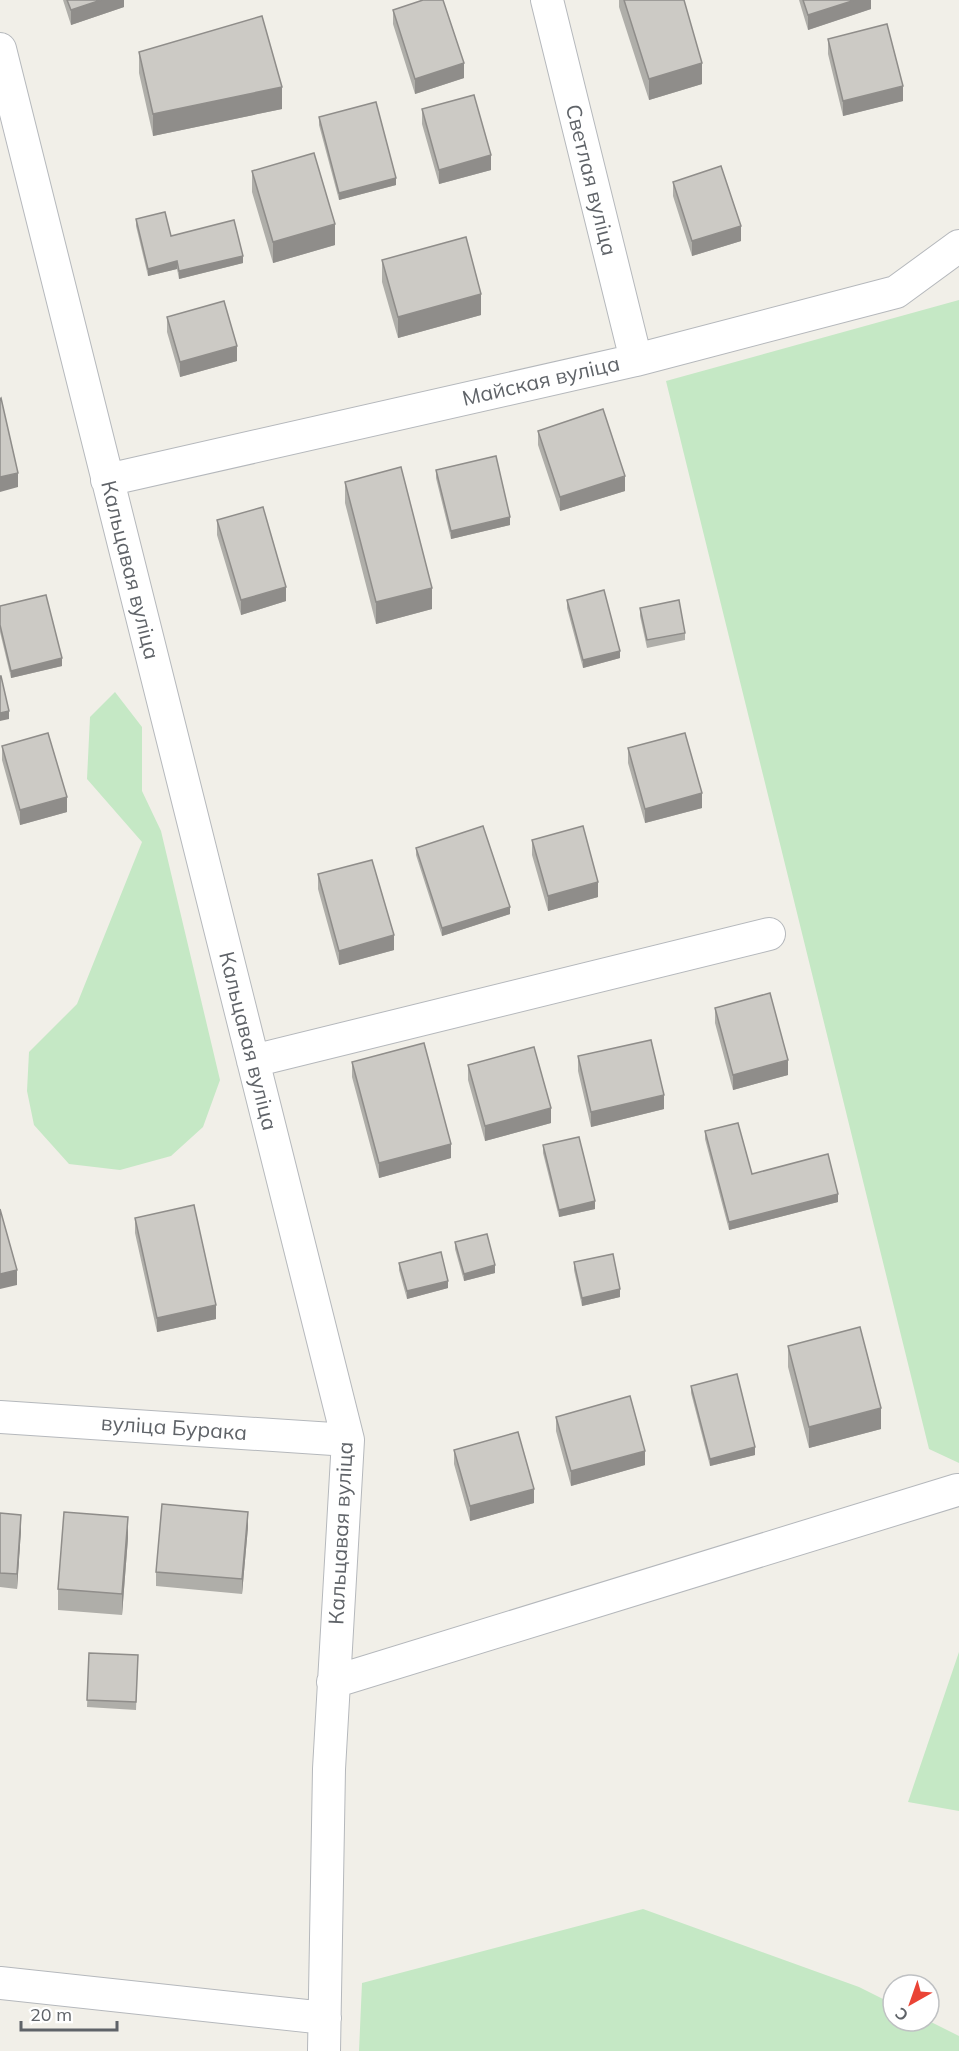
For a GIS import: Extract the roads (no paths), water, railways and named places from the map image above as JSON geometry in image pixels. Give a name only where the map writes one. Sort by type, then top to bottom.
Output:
[{"type":"street","name":"Светлая вуліца","points":[[547,0],[636,360]]},
{"type":"street","name":"Кальцавая вуліца","points":[[0,49],[348,1440],[328,1769],[324,2051]]},
{"type":"street","name":"Майская вуліца","points":[[107,480],[636,360],[896,292],[959,246]]},
{"type":"street","points":[[253,1060],[769,934]]},
{"type":"street","name":"вуліца Бурака","points":[[0,1417],[348,1440]]},
{"type":"street","points":[[333,1682],[957,1490]]},
{"type":"street","points":[[0,1983],[325,2018]]}]
